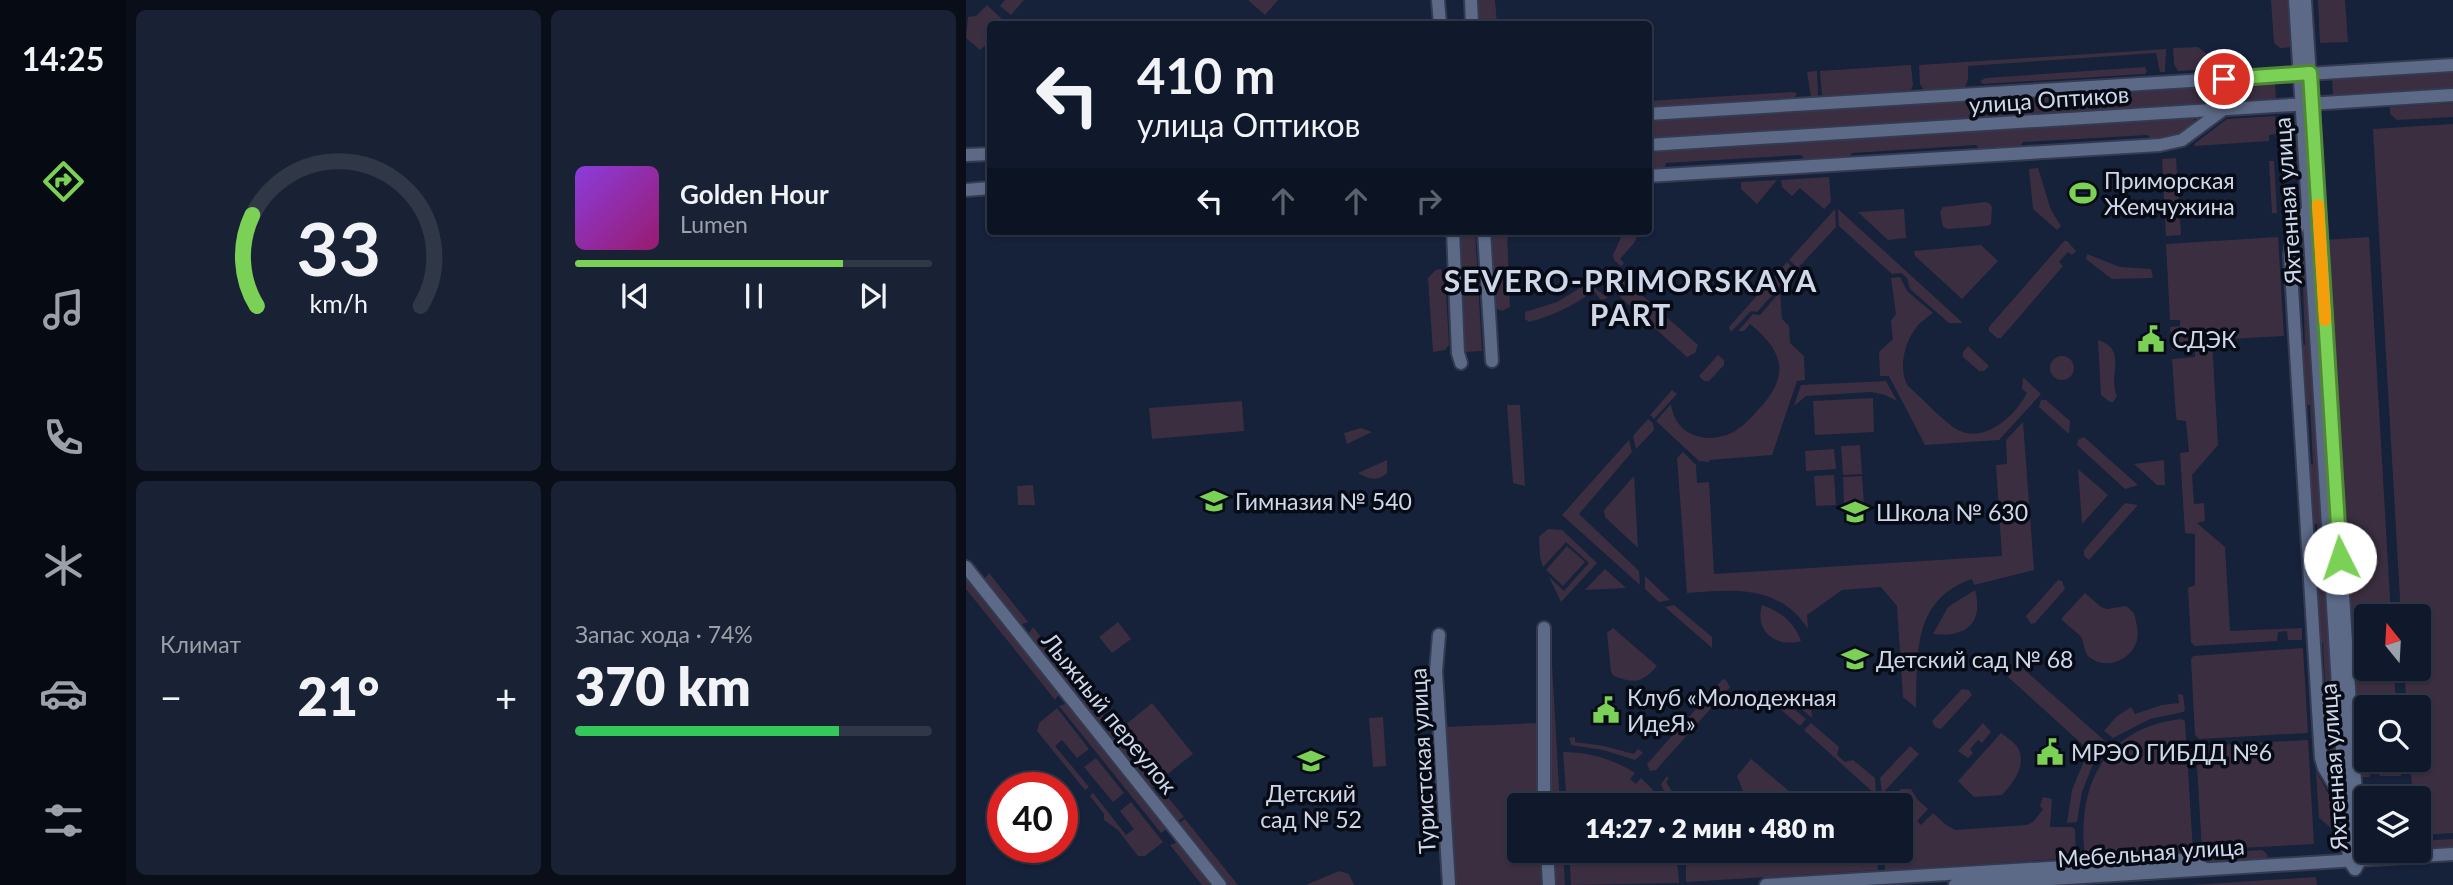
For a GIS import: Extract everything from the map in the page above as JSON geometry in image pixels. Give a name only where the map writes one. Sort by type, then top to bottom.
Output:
[{"type":"street","points":[[1471,0],[1472,21]]},
{"type":"street","name":"Яхтенная улица","points":[[2295,0],[2305,74]]},
{"type":"street","name":"Яхтенная улица","points":[[2305,0],[2308,209],[2346,803],[2354,856]]},
{"type":"street","points":[[1435,3],[1439,21]]},
{"type":"street","name":"улица Оптиков","points":[[1652,114],[2453,65]]},
{"type":"street","name":"улица Оптиков","points":[[1652,145],[2453,95]]},
{"type":"street","name":"Яхтенная улица","points":[[2306,104],[2354,848]]},
{"type":"street","points":[[1652,176],[2160,145],[2182,140],[2225,109]]},
{"type":"street","points":[[966,156],[987,154]]},
{"type":"street","points":[[966,190],[987,188]]},
{"type":"street","points":[[2308,209],[2293,236],[2290,255],[2319,748],[2324,768],[2346,803]]},
{"type":"street","points":[[1453,235],[1458,353],[1461,363]]},
{"type":"street","points":[[1484,235],[1492,361]]},
{"type":"street","name":"Лыжный переулок","points":[[966,567],[1220,885]]},
{"type":"street","points":[[1544,628],[1544,793]]},
{"type":"street","name":"Туристская улица","points":[[1439,635],[1436,671],[1449,885]]},
{"type":"street","name":"Мебельная улица","points":[[2431,856],[2453,854]]},
{"type":"street","points":[[1766,885],[2179,860],[2188,861],[2206,870]]},
{"type":"street","points":[[1548,863],[1549,885]]},
{"type":"street","name":"Мебельная улица","points":[[1955,885],[2355,863]]},
{"type":"street","name":"Мебельная улица","points":[[2095,885],[2355,863]]},
{"type":"street","name":"Мебельная улица","points":[[2431,863],[2453,863]]},
{"type":"shaded area","points":[[1005,0],[1024,0],[1011,15],[1000,6]]},
{"type":"shaded area","points":[[1248,0],[1278,0],[1265,15]]},
{"type":"shaded area","points":[[1477,0],[1495,0],[1497,21],[1480,21]]},
{"type":"shaded area","points":[[2271,0],[2291,0],[2294,47],[2280,48],[2274,43]]},
{"type":"shaded area","points":[[2318,0],[2345,0],[2348,42],[2320,43]]},
{"type":"shaded area","points":[[987,5],[1004,21],[987,21],[987,44],[980,50],[966,38],[968,17],[976,16]]},
{"type":"shaded area","points":[[2198,47],[2214,60],[2216,69],[2178,71],[2174,64],[2173,48]]},
{"type":"shaded area","points":[[2166,49],[2165,72],[2160,72],[2156,53],[1968,66],[1965,88],[1924,90],[1920,84],[1919,65]]},
{"type":"shaded area","points":[[1911,65],[1911,90],[1822,96],[1820,71]]},
{"type":"shaded area","points":[[2145,67],[2145,74],[1983,84],[1980,81],[1986,78]]},
{"type":"shaded area","points":[[1817,71],[1818,96],[1811,97],[1807,72]]},
{"type":"shaded area","points":[[2453,72],[2453,89],[2333,96],[2332,79]]},
{"type":"shaded area","points":[[2275,82],[2276,100],[1652,138],[1652,121]]},
{"type":"shaded area","points":[[1797,93],[1795,97],[1652,107],[1652,101]]},
{"type":"shaded area","points":[[2453,103],[2453,117],[2397,120],[2390,114],[2390,107]]},
{"type":"shaded area","points":[[2275,116],[2276,134],[2269,135],[2269,141],[2194,144],[2227,119]]},
{"type":"shaded area","points":[[2192,118],[2195,121],[2175,135],[2157,140],[2151,140],[2148,135],[2023,142],[2019,148],[1980,150],[1976,145],[1852,153],[1848,159],[1805,160],[1801,155],[1666,163],[1664,171],[1652,171],[1652,151]]},
{"type":"shaded area","points":[[2453,124],[2453,833],[2431,834],[2431,786],[2412,786],[2411,772],[2431,772],[2431,695],[2406,695],[2405,681],[2431,681],[2431,604],[2400,604],[2373,129]]},
{"type":"shaded area","points":[[2176,158],[2181,235],[2166,236],[2162,159]]},
{"type":"shaded area","points":[[2269,161],[2274,161],[2277,213],[2272,213]]},
{"type":"shaded area","points":[[2038,168],[2051,210],[2061,226],[2057,230],[2033,209],[2029,169]]},
{"type":"shaded area","points":[[1829,177],[1831,202],[1824,209],[1800,188],[1792,196],[1782,187],[1781,180]]},
{"type":"shaded area","points":[[1777,180],[1757,204],[1741,189],[1741,182]]},
{"type":"shaded area","points":[[2299,195],[2298,211],[2292,229],[2284,227],[2283,205],[2286,205],[2290,196]]},
{"type":"shaded area","points":[[1985,202],[1992,207],[1991,224],[1948,229],[1943,227],[1940,212],[1943,207]]},
{"type":"shaded area","points":[[1835,209],[1836,227],[1798,268],[1789,260]]},
{"type":"shaded area","points":[[1838,209],[1963,323],[1949,323],[1910,289],[1907,278],[1901,273],[1892,274],[1839,226]]},
{"type":"shaded area","points":[[1904,209],[1906,238],[1888,240],[1858,212]]},
{"type":"shaded area","points":[[1457,235],[1475,235],[1482,351],[1465,352]]},
{"type":"shaded area","points":[[1489,235],[1507,235],[1510,307],[1502,311],[1493,307]]},
{"type":"shaded area","points":[[1622,235],[1638,235],[1620,259],[1624,263],[1621,266],[1614,260],[1613,255]]},
{"type":"shaded area","points":[[2300,236],[2306,259],[2338,774],[2336,776],[2326,757],[2322,703],[2326,703],[2323,643],[2318,642],[2314,584],[2321,583],[2317,524],[2310,523],[2307,465],[2313,464],[2310,405],[2303,405],[2299,346],[2305,345],[2303,286],[2296,286],[2294,254]]},
{"type":"shaded area","points":[[2278,237],[2284,336],[2212,340],[2218,445],[2192,475],[2194,504],[2204,503],[2205,521],[2197,523],[2225,547],[2230,631],[2302,628],[2302,640],[2288,640],[2287,631],[2278,632],[2277,641],[2195,646],[2191,642],[2188,588],[2195,585],[2195,534],[2185,533],[2180,453],[2189,452],[2186,421],[2177,420],[2176,416],[2172,359],[2195,357],[2195,349],[2172,350],[2170,327],[2180,326],[2180,320],[2170,320],[2166,244]]},
{"type":"shaded area","points":[[2369,237],[2390,604],[2354,604],[2354,681],[2395,681],[2395,695],[2355,695],[2324,240]]},
{"type":"shaded area","points":[[2064,241],[2076,251],[2072,255],[2068,252],[2059,262],[2063,266],[2001,338],[1997,338],[1989,331],[1989,327]]},
{"type":"shaded area","points":[[1981,245],[1998,261],[1962,299],[1915,256],[1914,251]]},
{"type":"shaded area","points":[[2087,254],[2120,267],[2151,269],[2153,276],[2112,279],[2086,259]]},
{"type":"shaded area","points":[[1787,262],[1795,270],[1757,312],[1751,311],[1731,332],[1729,327]]},
{"type":"shaded area","points":[[1609,266],[1698,345],[1695,353],[1687,357],[1599,278],[1602,271]]},
{"type":"shaded area","points":[[1441,269],[1446,292],[1449,345],[1445,350],[1433,352],[1428,278]]},
{"type":"shaded area","points":[[1900,277],[1907,291],[1933,313],[1918,326],[1908,341],[1903,365],[1905,380],[1908,386],[1953,427],[1975,434],[1996,427],[2014,412],[2027,393],[2022,389],[2023,377],[2041,394],[1999,440],[1925,445],[1889,376],[1880,376],[1879,352],[1893,339],[1891,321],[1896,314],[1891,278]]},
{"type":"shaded area","points":[[1588,283],[1608,298],[1601,300],[1594,291],[1555,313],[1529,322],[1525,319],[1525,312],[1557,302]]},
{"type":"shaded area","points":[[1780,292],[1782,319],[1789,326],[1790,343],[1804,356],[1805,380],[1797,381],[1772,455],[1699,461],[1656,421],[1671,404],[1677,421],[1688,432],[1704,438],[1713,438],[1733,432],[1750,418],[1775,387],[1779,365],[1771,345],[1750,324],[1744,331],[1738,331],[1753,314],[1760,315]]},
{"type":"shaded area","points":[[2098,340],[2107,344],[2115,356],[2114,380],[2117,396],[2113,402],[2101,395]]},
{"type":"shaded area","points":[[1968,346],[1989,366],[1984,371],[1979,371],[1963,357]]},
{"type":"shaded area","points":[[1718,355],[1724,360],[1724,365],[1709,381],[1704,381],[1699,376]]},
{"type":"shaded area","points":[[2062,356],[2071,359],[2074,368],[2071,377],[2062,380],[2053,377],[2050,368],[2053,359]]},
{"type":"shaded area","points":[[1886,381],[1897,401],[1871,392],[1806,396],[1794,406],[1801,385]]},
{"type":"shaded area","points":[[1672,390],[1677,394],[1654,419],[1650,415]]},
{"type":"shaded area","points":[[1873,398],[1874,432],[1815,435],[1813,401]]},
{"type":"shaded area","points":[[2041,400],[2046,400],[2070,421],[2069,434],[2039,407]]},
{"type":"shaded area","points":[[1242,401],[1244,431],[1152,439],[1149,408]]},
{"type":"shaded area","points":[[1507,405],[1520,405],[1525,486],[1513,483]]},
{"type":"shaded area","points":[[1648,419],[1653,423],[1654,430],[1636,449],[1633,436]]},
{"type":"shaded area","points":[[2023,422],[2034,570],[1974,585],[1972,579],[1952,588],[1938,601],[1928,615],[1922,632],[1916,708],[1903,697],[1897,606],[1881,587],[1842,590],[1807,615],[1808,629],[1784,604],[1770,597],[1739,591],[1687,593],[1677,458],[1683,452],[1696,465],[1697,483],[1709,482],[1714,574],[2002,556],[1996,465],[2007,464],[2006,440]]},
{"type":"shaded area","points":[[1361,428],[1372,432],[1347,444],[1344,433]]},
{"type":"shaded area","points":[[2084,437],[2138,485],[2125,489],[2077,445],[2078,440]]},
{"type":"shaded area","points":[[1629,440],[1632,452],[1579,514],[1639,571],[1640,585],[1562,515]]},
{"type":"shaded area","points":[[1860,445],[1862,474],[1843,475],[1841,446]]},
{"type":"shaded area","points":[[1834,449],[1836,469],[1806,471],[1805,451]]},
{"type":"shaded area","points":[[1387,460],[1387,473],[1380,478],[1369,478],[1358,473]]},
{"type":"shaded area","points":[[2164,460],[2165,485],[2157,485],[2134,464]]},
{"type":"shaded area","points":[[2078,469],[2108,495],[2082,524]]},
{"type":"shaded area","points":[[1834,475],[1836,505],[1816,506],[1814,476]]},
{"type":"shaded area","points":[[1634,476],[1638,548],[1605,517],[1604,510]]},
{"type":"shaded area","points":[[1862,476],[1864,504],[1844,505],[1843,477]]},
{"type":"shaded area","points":[[1033,485],[1035,505],[1018,505],[1017,486]]},
{"type":"shaded area","points":[[2125,503],[2138,505],[2089,560],[2084,556],[2084,550]]},
{"type":"shaded area","points":[[1548,529],[1562,530],[1597,563],[1561,602],[1549,577],[1564,591],[1589,563],[1566,542],[1543,567],[1539,537]]},
{"type":"shaded area","points":[[1567,546],[1585,562],[1563,586],[1546,570]]},
{"type":"shaded area","points":[[1605,569],[1626,588],[1585,590]]},
{"type":"shaded area","points":[[989,573],[1028,622],[1019,625],[984,580]]},
{"type":"shaded area","points":[[966,576],[1060,693],[1055,700],[966,589]]},
{"type":"shaded area","points":[[1645,576],[1670,600],[1659,602],[1645,589]]},
{"type":"shaded area","points":[[2058,580],[2062,581],[2065,589],[2035,623],[2031,624],[2026,616]]},
{"type":"shaded area","points":[[1975,590],[1977,611],[1970,626],[1955,633],[1933,634],[1948,607]]},
{"type":"shaded area","points":[[2085,593],[2101,607],[2107,609],[2126,606],[2134,613],[2137,640],[2124,658],[2103,663],[2089,657],[2081,637],[2061,619]]},
{"type":"shaded area","points":[[1674,605],[1712,637],[1712,648],[1665,607]]},
{"type":"shaded area","points":[[1762,605],[1786,618],[1801,641],[1783,642],[1769,636],[1761,623]]},
{"type":"shaded area","points":[[1118,622],[1131,639],[1112,653],[1099,637]]},
{"type":"shaded area","points":[[1033,627],[1107,720],[1098,723],[1028,635]]},
{"type":"shaded area","points":[[1613,628],[1657,666],[1647,676],[1632,681],[1614,676],[1611,672],[1607,633]]},
{"type":"shaded area","points":[[2303,648],[2308,733],[2199,739],[2195,735],[2191,660],[2193,656]]},
{"type":"shaded area","points":[[1550,664],[1552,664],[1559,793],[1550,793]]},
{"type":"shaded area","points":[[2019,665],[2105,741],[2101,749],[2093,754],[2008,677]]},
{"type":"shaded area","points":[[1725,679],[1730,687],[1656,770],[1650,771],[1647,764]]},
{"type":"shaded area","points":[[1962,689],[1969,690],[1972,695],[1941,729],[1935,727],[1932,721]]},
{"type":"shaded area","points":[[1810,693],[1812,718],[1792,701]]},
{"type":"shaded area","points":[[2178,694],[2183,695],[2183,712],[2150,719],[2113,738],[2104,731],[2116,717],[2131,707],[2135,714],[2162,705],[2179,703]]},
{"type":"shaded area","points":[[1782,699],[1806,719],[1800,726],[1773,703]]},
{"type":"shaded area","points":[[1068,703],[1168,828],[1161,833],[1059,706]]},
{"type":"shaded area","points":[[1152,703],[1193,754],[1160,780],[1119,730]]},
{"type":"shaded area","points":[[1057,708],[1089,749],[1077,758],[1062,740],[1055,746],[1077,772],[1070,772],[1037,731],[1039,723]]},
{"type":"shaded area","points":[[1383,717],[1386,766],[1373,767],[1369,718]]},
{"type":"shaded area","points":[[2181,719],[2185,721],[2193,851],[2085,857],[2085,807],[2091,785],[2101,765],[2114,748],[2132,734],[2154,725]]},
{"type":"shaded area","points":[[1538,723],[1539,793],[1507,793],[1507,863],[1543,863],[1544,885],[1456,885],[1446,727]]},
{"type":"shaded area","points":[[1811,723],[1839,747],[1837,755],[1845,762],[1853,760],[1875,778],[1876,793],[1874,793],[1804,730]]},
{"type":"shaded area","points":[[1983,723],[1991,732],[1982,743],[1978,740],[1970,749],[1973,753],[1968,758],[1958,751]]},
{"type":"shaded area","points":[[1111,726],[1159,785],[1150,788],[1106,734]]},
{"type":"shaded area","points":[[2001,733],[2018,748],[2021,761],[2018,774],[2002,795],[1974,797],[1958,781]]},
{"type":"shaded area","points":[[1575,737],[1575,742],[1634,754],[1638,749],[1643,753],[1635,760],[1603,750],[1571,745],[1569,738]]},
{"type":"shaded area","points":[[2308,740],[2314,844],[2202,850],[2196,749],[2199,746]]},
{"type":"shaded area","points":[[1910,746],[1919,754],[1883,793],[1880,778]]},
{"type":"shaded area","points":[[1563,752],[1582,753],[1609,760],[1635,773],[1630,779],[1636,784],[1641,778],[1656,793],[1566,793]]},
{"type":"shaded area","points":[[2086,756],[2093,764],[2082,792],[2077,822],[2067,823],[2072,790]]},
{"type":"shaded area","points":[[1096,758],[1124,793],[1113,802],[1084,767]]},
{"type":"shaded area","points":[[1751,759],[1789,791],[1744,793],[1737,776]]},
{"type":"shaded area","points":[[2316,771],[2334,804],[2336,832],[2319,818]]},
{"type":"shaded area","points":[[2360,772],[2372,772],[2369,777],[2360,777]]},
{"type":"shaded area","points":[[2378,772],[2401,772],[2401,776],[2380,776]]},
{"type":"shaded area","points":[[1078,774],[1089,787],[1085,790],[1078,781]]},
{"type":"shaded area","points":[[1667,776],[1669,778],[1666,782],[1673,793],[1665,793],[1661,784]]},
{"type":"shaded area","points":[[2372,785],[2394,786],[2371,786]]},
{"type":"shaded area","points":[[1901,789],[1911,789],[1928,809],[1917,821],[1921,825],[1933,813],[1955,830],[2027,825],[2034,821],[2043,809],[2040,806],[2043,797],[2052,799],[2050,827],[2075,829],[2076,858],[1885,870],[1885,863],[1913,863],[1913,793],[1897,793]]},
{"type":"shaded area","points":[[1163,791],[1184,817],[1177,822],[1159,799]]},
{"type":"shaded area","points":[[1093,793],[1126,835],[1134,829],[1120,811],[1131,802],[1163,842],[1145,856],[1138,856],[1118,830],[1104,820],[1104,814],[1090,796]]},
{"type":"shaded area","points":[[1185,819],[1238,885],[1227,885],[1178,824]]},
{"type":"shaded area","points":[[2453,839],[2453,850],[2431,851],[2431,840]]},
{"type":"shaded area","points":[[1179,842],[1213,885],[1202,885],[1170,845]]},
{"type":"shaded area","points":[[2262,850],[2268,857],[2235,863],[2215,863],[2182,855]]},
{"type":"shaded area","points":[[1554,863],[1564,863],[1565,885],[1555,885]]},
{"type":"shaded area","points":[[1570,863],[1677,863],[1679,883],[1571,885]]},
{"type":"shaded area","points":[[1686,863],[1878,863],[1878,870],[1686,882]]},
{"type":"shaded area","points":[[1339,871],[1349,874],[1354,885],[1306,885]]},
{"type":"shaded area","points":[[2316,877],[2317,885],[2190,885]]},
{"type":"slow traffic","points":[[2318,205],[2325,320]]},
{"type":"place","name":"Приморская Жемчужина","points":[[2083,193]]},
{"type":"place","name":"СДЭК","points":[[2151,339]]},
{"type":"place","name":"Гимназия № 540","points":[[1214,501]]},
{"type":"place","name":"Школа № 630","points":[[1855,512]]},
{"type":"place","name":"Детский сад № 68","points":[[1855,659]]},
{"type":"place","name":"Клуб «Молодежная ИдеЯ»","points":[[1606,710]]},
{"type":"place","name":"МРЭО ГИБДД №6","points":[[2050,752]]},
{"type":"place","name":"Детский сад № 52","points":[[1311,761]]},
{"type":"district","name":"SEVERO-PRIMORSKAYA PART","points":[[1631,297]]},
{"type":"route","points":[[2224,79],[2310,73],[2340,558]]}]
